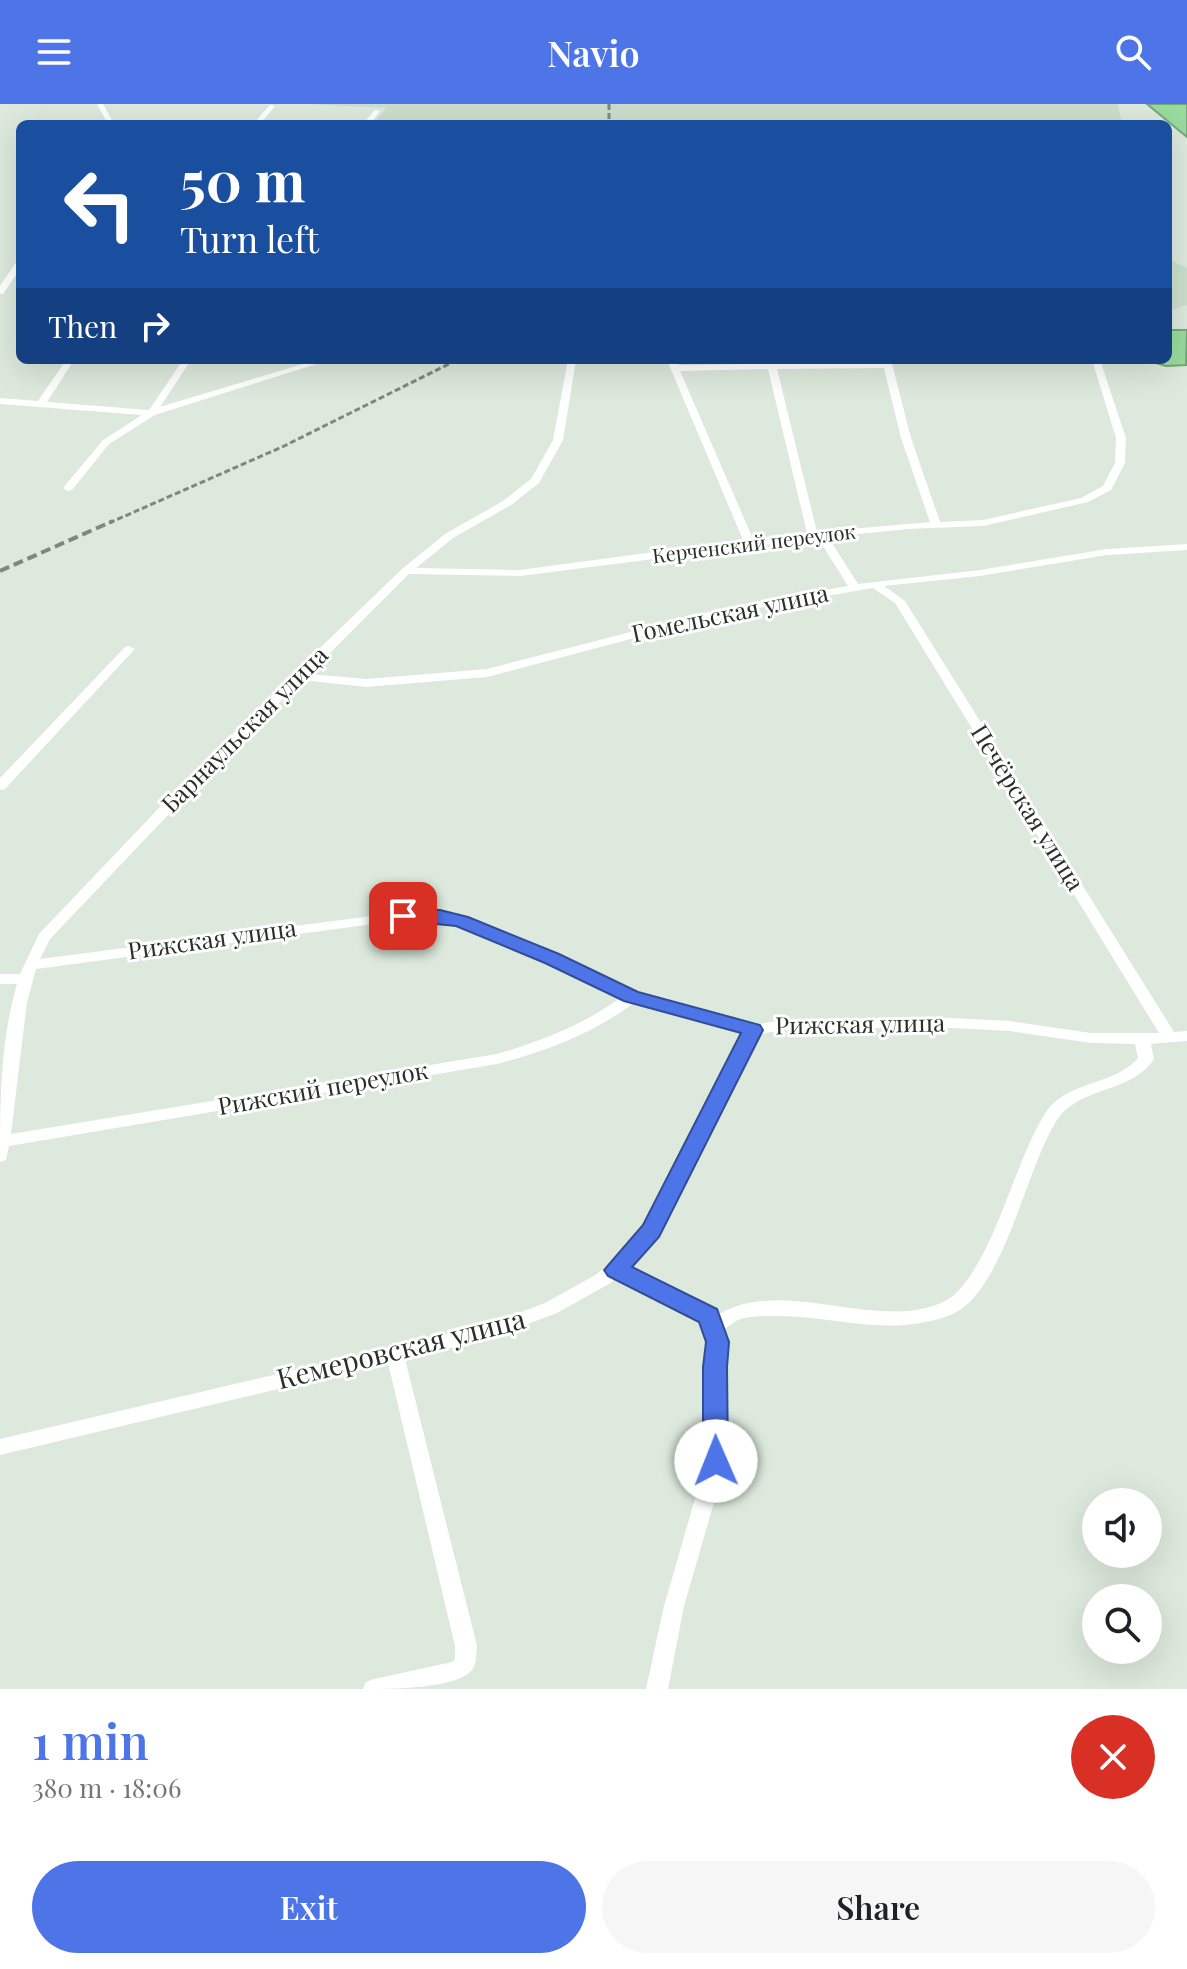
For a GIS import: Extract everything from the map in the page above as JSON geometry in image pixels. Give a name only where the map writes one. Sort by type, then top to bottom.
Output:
[{"type":"street","points":[[260,120],[272,106]]},
{"type":"street","points":[[369,120],[377,111]]},
{"type":"street","points":[[0,292],[16,269]]},
{"type":"street","points":[[41,404],[67,364]]},
{"type":"street","points":[[152,413],[184,364]]},
{"type":"street","points":[[68,488],[106,442],[152,413],[312,364]]},
{"type":"street","name":"Барнаульская улица","points":[[1,1149],[27,972],[55,923],[406,571],[449,536],[507,503],[535,481],[558,440],[571,364]]},
{"type":"street","points":[[749,542],[673,364],[810,364]]},
{"type":"street","points":[[888,364],[906,438],[936,525]]},
{"type":"street","name":"Керченский переулок","points":[[406,571],[520,573],[749,542],[983,523],[1098,494],[1111,482],[1120,463],[1121,438],[1097,364]]},
{"type":"street","points":[[771,365],[817,535],[855,588]]},
{"type":"street","points":[[0,401],[152,413]]},
{"type":"street","name":"Гомельская улица","points":[[298,676],[366,683],[487,673],[728,610],[876,585],[1165,546],[1187,547]]},
{"type":"street","name":"Печёрская улица","points":[[876,585],[899,601],[1170,1038]]},
{"type":"street","points":[[0,786],[129,649]]},
{"type":"street","name":"Рижская улица","points":[[0,979],[27,972],[403,916],[440,916],[462,921],[552,959],[631,997],[753,1030],[784,1025],[932,1022],[1010,1026],[1079,1037],[1142,1039],[1187,1036]]},
{"type":"street","name":"Рижский переулок","points":[[1,1149],[497,1059],[548,1044],[590,1025],[631,997]]},
{"type":"street","name":"Кемеровская улица","points":[[0,1447],[518,1323],[551,1308],[616,1270],[651,1231],[753,1030]]},
{"type":"street","points":[[714,1326],[726,1314],[786,1309],[897,1320],[925,1316],[958,1302],[977,1277],[992,1247],[1053,1112],[1075,1093],[1128,1077],[1140,1069],[1146,1059],[1142,1039]]},
{"type":"street","points":[[616,1270],[700,1309],[709,1316],[718,1342],[715,1367],[716,1461],[674,1606],[657,1689]]},
{"type":"street","points":[[374,1689],[458,1671],[465,1663],[466,1646],[395,1354]]},
{"type":"shaded area","points":[[308,104],[1118,104],[1121,120],[377,120],[386,108]]},
{"type":"shaded area","points":[[1147,104],[1187,104],[1187,137],[1172,125],[1172,120],[1166,120]]},
{"type":"shaded area","points":[[1172,261],[1187,268],[1187,305],[1172,310]]},
{"type":"shaded area","points":[[1172,330],[1187,330],[1186,365],[1159,364],[1172,364]]},
{"type":"railway","points":[[609,104],[609,120]]},
{"type":"railway","points":[[109,523],[282,447],[449,364]]},
{"type":"railway","points":[[0,571],[113,521]]},
{"type":"route","points":[[403,916],[440,916],[462,921],[631,997],[753,1030],[651,1231],[616,1270],[709,1316],[718,1342],[715,1367],[716,1461]]}]
